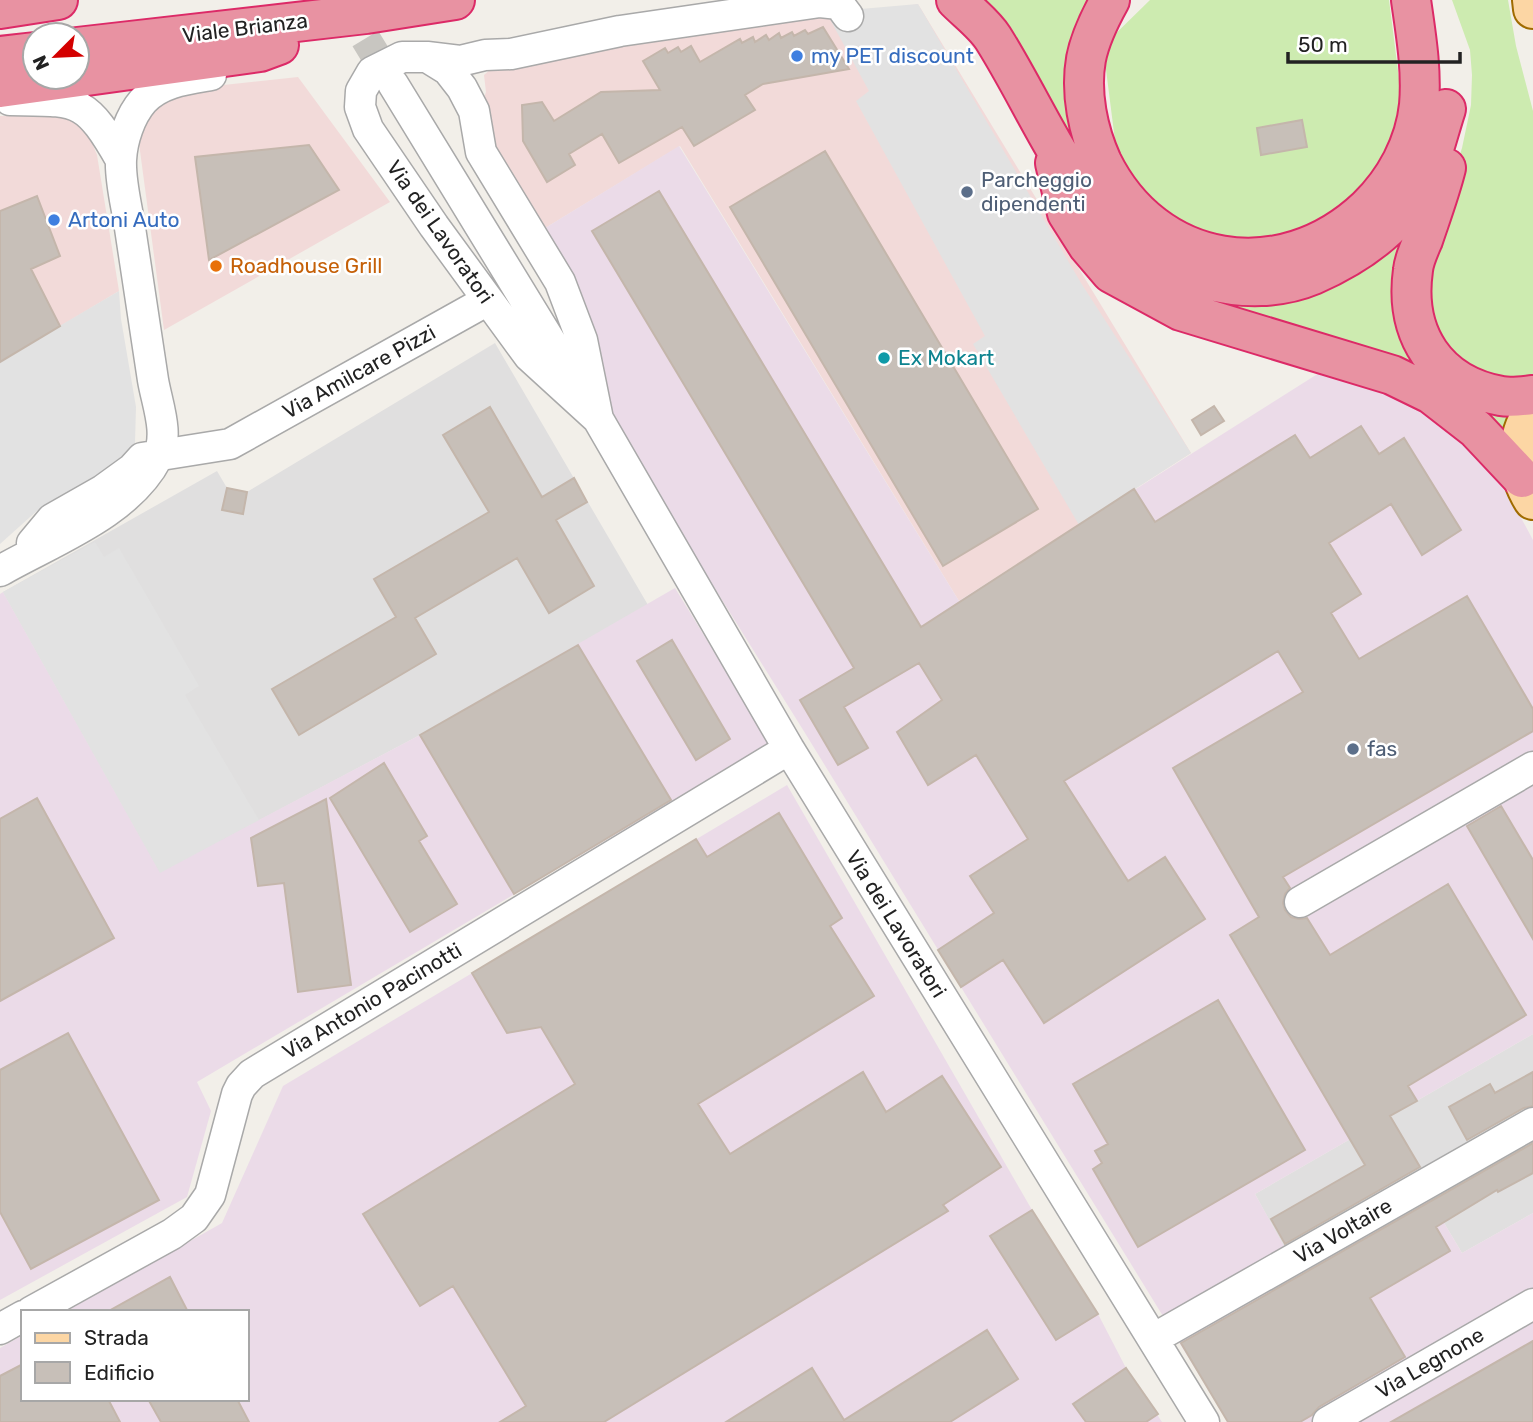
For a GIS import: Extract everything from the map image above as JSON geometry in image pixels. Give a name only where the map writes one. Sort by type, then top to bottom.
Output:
[{"type":"highway","points":[[0,9],[58,0]]},
{"type":"highway","name":"Viale Brianza","points":[[91,45],[366,14],[455,0]]},
{"type":"highway","points":[[956,0],[992,36],[1051,144],[1085,194],[1125,239],[1148,256],[1172,268],[1220,283],[1250,287],[1306,278],[1357,253],[1378,237],[1401,212],[1420,184],[1446,109]]},
{"type":"highway","points":[[1110,0],[1093,35],[1086,59],[1084,99],[1094,144],[1114,185],[1149,223],[1168,237],[1217,255],[1242,258],[1289,254],[1334,235],[1378,198],[1391,181],[1403,161],[1419,107],[1420,59],[1411,0]]},
{"type":"highway","points":[[1438,0],[1446,60],[1446,109],[1453,140],[1444,178],[1413,269],[1412,299],[1417,329],[1431,356],[1446,372],[1464,383],[1504,397],[1533,396]]},
{"type":"highway","points":[[0,88],[260,52],[366,14]]},
{"type":"highway","points":[[0,56],[21,54]]},
{"type":"highway","points":[[1051,144],[1066,213],[1088,246],[1111,273],[1181,311],[1392,375],[1431,394],[1476,429],[1528,489]]},
{"type":"main road","points":[[1532,0],[1533,9]]},
{"type":"main road","points":[[1528,489],[1520,447],[1523,432],[1533,412]]},
{"type":"street","name":"Via dei Lavoratori","points":[[598,419],[529,356],[368,129],[360,107],[361,91],[372,72],[402,57],[460,61],[485,55],[511,54],[620,31],[820,2],[839,4],[848,16]]},
{"type":"street","points":[[121,160],[130,121],[142,102],[154,92],[176,81],[237,70],[260,52]]},
{"type":"street","name":"Via dei Lavoratori","points":[[474,111],[480,90],[479,71],[511,54]]},
{"type":"street","name":"Via dei Lavoratori","points":[[427,57],[448,70],[462,88],[474,111],[481,152],[560,282],[582,340],[598,419]]},
{"type":"street","name":"Via dei Lavoratori","points":[[393,83],[598,419],[789,749],[1204,1422]]},
{"type":"street","points":[[0,100],[60,101],[77,105],[100,123],[121,160],[157,401],[161,412],[144,477],[118,504],[11,564]]},
{"type":"street","name":"Via Amilcare Pizzi","points":[[151,456],[230,444],[488,300]]},
{"type":"street","points":[[157,401],[183,426],[199,435],[230,444]]},
{"type":"street","name":"Via Antonio Pacinotti","points":[[35,1310],[172,1234],[194,1218],[210,1195],[237,1094],[252,1074],[789,749]]},
{"type":"street","points":[[1300,902],[1533,767]]},
{"type":"street","name":"Via Voltaire","points":[[1153,1339],[1533,1123]]},
{"type":"street","name":"Via Legnone","points":[[1328,1422],[1533,1304]]},
{"type":"street","points":[[0,1329],[21,1317]]},
{"type":"shaded area","points":[[918,4],[1191,453],[959,601],[680,146],[537,233],[486,150],[479,112],[486,92],[484,75],[492,68],[604,44],[826,12],[848,16]]},
{"type":"shaded area","points":[[918,4],[1081,283],[1191,453],[1079,525],[973,344],[985,336],[856,101],[869,91],[826,12]]},
{"type":"shaded area","name":"Roadhouse Grill","points":[[298,77],[390,202],[164,330],[138,136],[154,107],[177,90]]},
{"type":"shaded area","name":"Artoni Auto","points":[[0,116],[65,116],[88,133],[97,155],[119,291],[22,349],[0,285]]},
{"type":"shaded area","points":[[679,146],[959,601],[1327,368],[1427,405],[1493,466],[1533,540],[1533,1034],[1255,1194],[1289,1255],[1425,1191],[1462,1253],[1533,1213],[1533,1422],[1228,1422],[588,385],[537,233]]},
{"type":"shaded area","points":[[119,291],[136,407],[135,443],[107,471],[39,509],[0,544],[0,361]]},
{"type":"shaded area","points":[[495,343],[648,605],[420,735],[160,873],[3,592],[217,471],[227,488],[247,492]]},
{"type":"shaded area","points":[[95,542],[104,557],[119,548],[199,686],[185,695],[259,820],[160,873],[3,592]]},
{"type":"shaded area","points":[[675,588],[770,743],[197,1082],[211,1111],[187,1197],[0,1300],[0,594],[3,592],[160,872],[420,735]]},
{"type":"shaded area","points":[[787,785],[1032,1210],[1098,1314],[1126,1368],[1162,1422],[0,1422],[0,1348],[21,1336],[21,1401],[248,1401],[248,1310],[69,1310],[222,1223],[283,1086]]},
{"type":"shaded area","points":[[1533,1034],[1533,1213],[1462,1253],[1425,1191],[1289,1256],[1255,1194]]},
{"type":"green space","points":[[984,0],[1094,0],[1116,219]]},
{"type":"green space","points":[[1150,0],[1389,0],[1404,118],[1363,195],[1273,244],[1182,232],[1118,164],[1103,46]]},
{"type":"green space","points":[[1452,0],[1508,0],[1516,46],[1533,111],[1533,380],[1514,385],[1466,370],[1429,325],[1427,259],[1462,148],[1471,105],[1470,50]]},
{"type":"green space","points":[[1399,235],[1407,239],[1395,302],[1512,415],[1504,437],[1200,302]]},
{"type":"building","points":[[823,27],[849,69],[763,84],[745,95],[755,110],[694,146],[682,127],[619,163],[602,134],[569,154],[575,165],[547,182],[523,141],[522,105],[542,102],[554,121],[601,92],[660,90],[643,61],[665,48],[668,53],[678,47],[681,52],[691,46],[700,62],[740,39],[742,43],[753,37],[755,42],[766,35],[769,40],[779,33],[781,38],[792,32],[794,36],[805,30],[808,34]]},
{"type":"building","points":[[1302,120],[1307,147],[1261,155],[1257,128]]},
{"type":"building","points":[[309,145],[339,190],[209,260],[195,157]]},
{"type":"building","name":"Ex Mokart","points":[[825,151],[1038,509],[943,566],[730,207]]},
{"type":"building","points":[[659,191],[921,627],[1134,489],[1155,522],[1295,435],[1310,458],[1361,426],[1379,454],[1404,438],[1461,530],[1422,555],[1391,504],[1329,543],[1361,594],[1331,613],[1359,659],[1467,596],[1533,709],[1533,731],[1283,877],[1290,888],[1283,903],[1291,917],[1307,918],[1330,955],[1448,884],[1526,1015],[1408,1086],[1417,1101],[1390,1116],[1420,1167],[1285,1244],[1271,1219],[1365,1165],[1230,935],[1259,917],[1173,768],[1303,692],[1278,651],[1064,781],[1128,881],[1165,857],[1205,919],[1044,1023],[1003,960],[961,987],[938,950],[994,913],[970,876],[1028,839],[976,755],[928,785],[897,732],[942,700],[919,663],[844,707],[868,748],[838,765],[800,700],[854,668],[592,231]]},
{"type":"building","points":[[37,196],[60,256],[31,269],[60,326],[0,362],[0,211]]},
{"type":"building","points":[[1214,406],[1224,421],[1201,435],[1192,420]]},
{"type":"building","points":[[490,407],[542,497],[574,478],[587,502],[556,520],[594,586],[549,613],[517,558],[415,618],[436,654],[299,735],[272,689],[396,617],[374,579],[489,512],[443,435]]},
{"type":"building","points":[[227,488],[247,492],[243,514],[222,510]]},
{"type":"building","points":[[672,640],[730,739],[696,760],[637,661]]},
{"type":"building","points":[[578,645],[671,800],[514,894],[420,735]]},
{"type":"building","points":[[384,763],[427,836],[419,841],[457,904],[410,932],[330,798]]},
{"type":"building","points":[[37,798],[114,938],[0,1001],[0,819]]},
{"type":"building","points":[[326,799],[351,985],[298,992],[284,883],[258,886],[251,838]]},
{"type":"building","points":[[1501,806],[1533,860],[1533,939],[1467,826]]},
{"type":"building","points":[[779,813],[842,918],[830,926],[874,996],[698,1104],[730,1154],[863,1072],[886,1112],[942,1076],[1001,1167],[943,1205],[948,1211],[604,1422],[500,1422],[526,1406],[453,1286],[420,1306],[363,1214],[575,1084],[541,1027],[507,1033],[472,973],[696,839],[707,857]]},
{"type":"building","points":[[1218,1000],[1305,1150],[1138,1247],[1093,1169],[1102,1163],[1095,1151],[1108,1144],[1073,1084]]},
{"type":"building","points":[[68,1033],[159,1200],[31,1269],[0,1212],[0,1070]]},
{"type":"building","points":[[1533,1072],[1533,1106],[1524,1108],[1467,1140],[1449,1107],[1490,1084],[1495,1093]]},
{"type":"building","points":[[1533,1143],[1533,1173],[1498,1192],[1497,1190],[1436,1227],[1450,1251],[1370,1298],[1405,1357],[1319,1407],[1300,1422],[1228,1422],[1181,1343]]},
{"type":"building","points":[[1032,1210],[1098,1314],[1056,1340],[990,1236]]},
{"type":"building","points":[[170,1277],[187,1310],[111,1310]]},
{"type":"building","points":[[987,1330],[1018,1379],[950,1422],[726,1422],[812,1368],[844,1420]]},
{"type":"building","points":[[1533,1341],[1533,1422],[1391,1422]]},
{"type":"building","points":[[21,1365],[21,1401],[109,1401],[120,1422],[0,1422],[0,1376]]},
{"type":"building","points":[[1126,1368],[1158,1414],[1146,1422],[1086,1422],[1073,1404]]},
{"type":"building","points":[[149,1401],[238,1401],[249,1422],[161,1422]]},
{"type":"tunnel","points":[[342,0],[393,84]]},
{"type":"place","name":"my PET discount","points":[[797,56]]},
{"type":"place","name":"Parcheggio dipendenti","points":[[967,192]]},
{"type":"place","name":"Artoni Auto","points":[[54,220]]},
{"type":"place","name":"Roadhouse Grill","points":[[216,266]]},
{"type":"place","name":"Ex Mokart","points":[[884,358]]},
{"type":"place","name":"fas","points":[[1353,749]]}]
